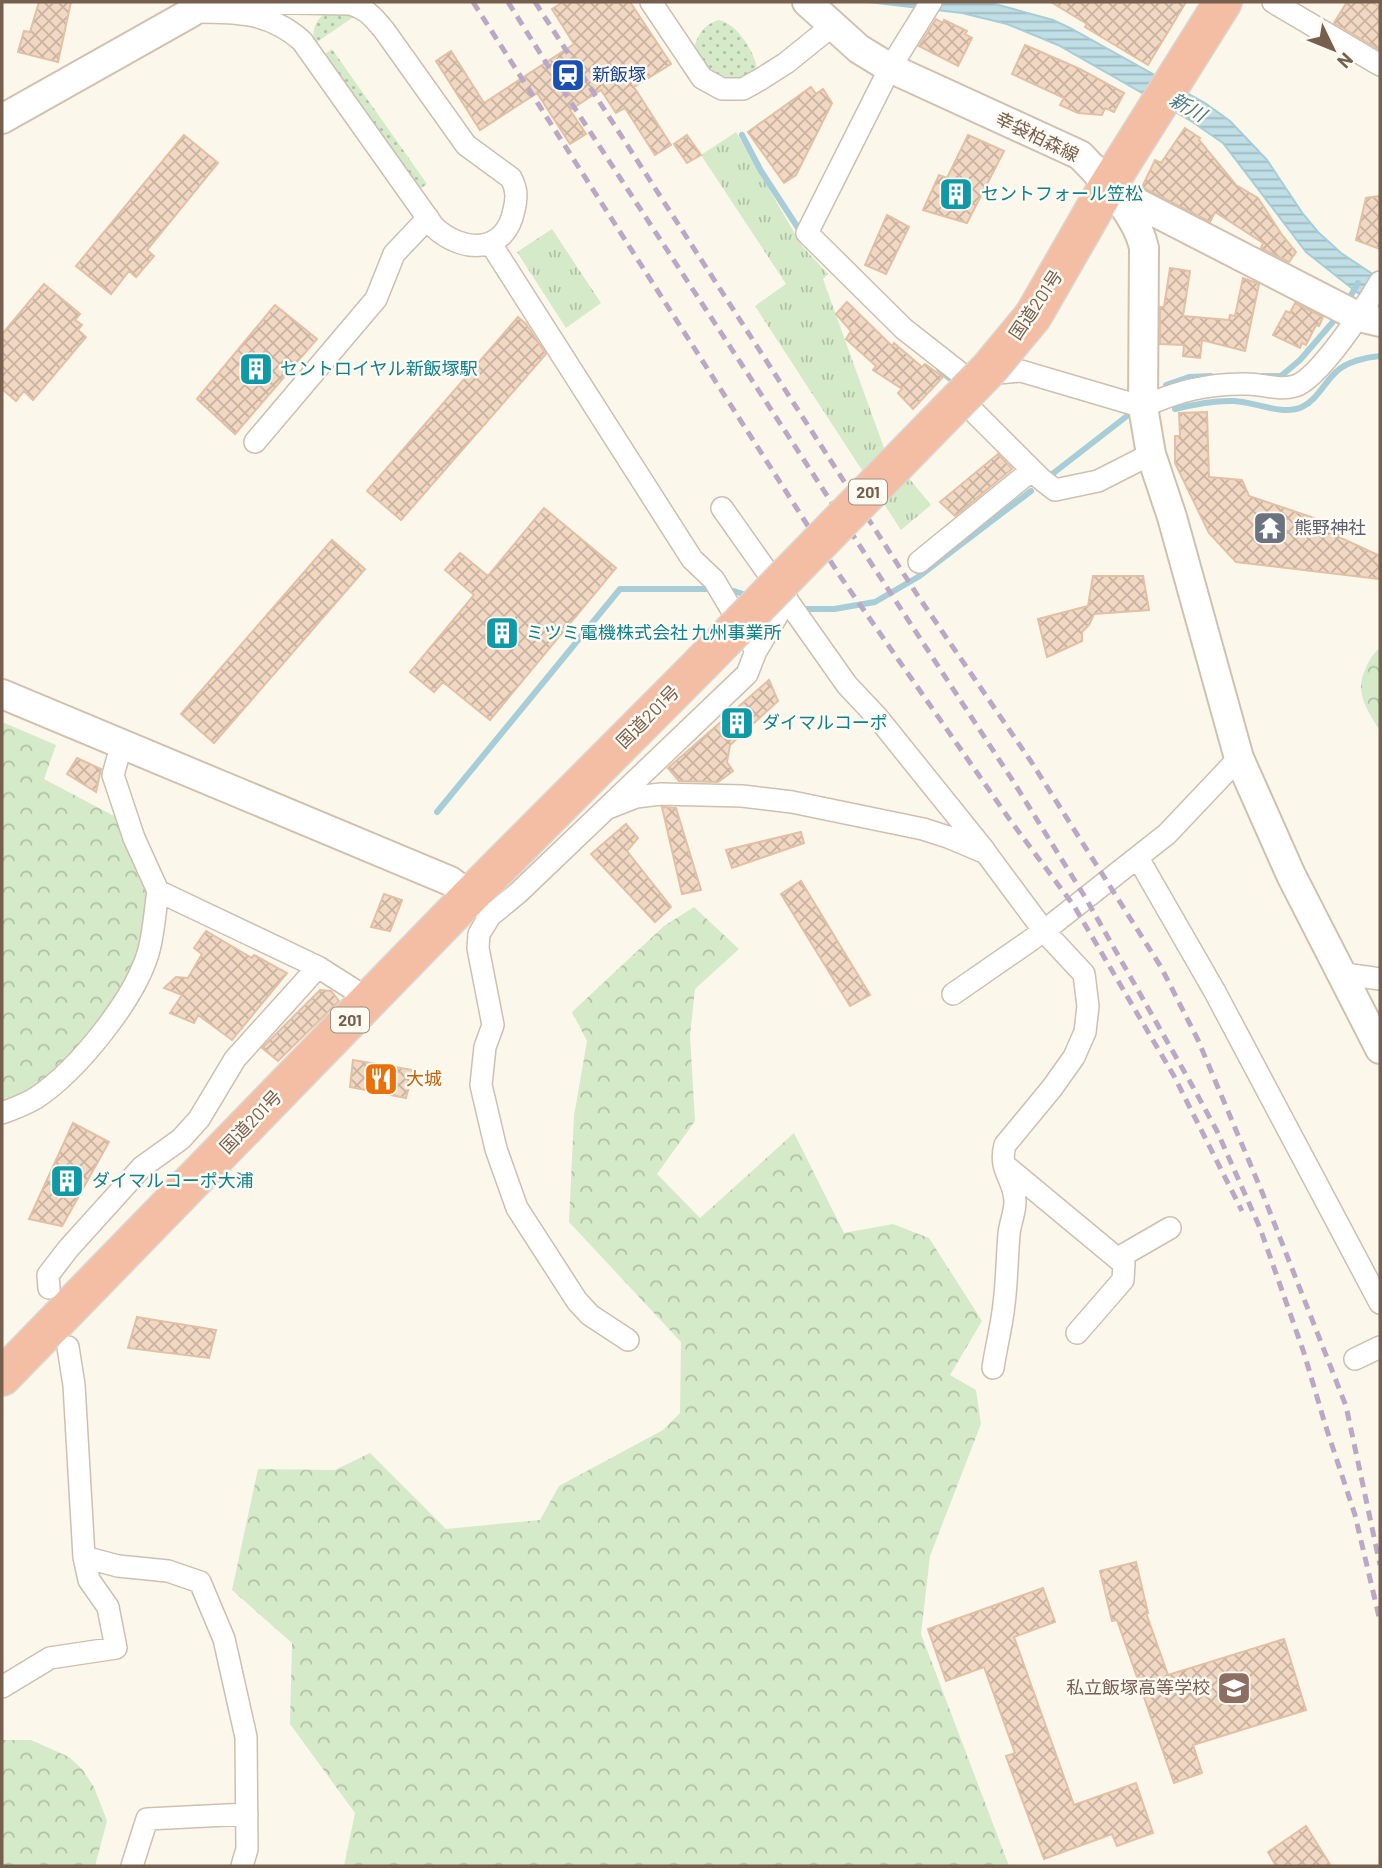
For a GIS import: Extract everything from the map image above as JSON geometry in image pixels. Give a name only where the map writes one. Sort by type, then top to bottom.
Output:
[{"type":"highway","name":"国道201号","points":[[2,1377],[370,1000],[480,906],[700,665],[989,369],[1032,316],[1107,187],[1223,2]]},
{"type":"street","points":[[2,119],[192,12],[246,2],[350,4],[370,13],[384,30],[466,145],[511,178],[516,195],[513,219],[491,244],[469,246],[455,243],[445,237],[428,218],[302,41],[272,22],[253,14],[192,12]]},
{"type":"street","points":[[651,2],[702,78],[710,85],[722,89],[743,89],[752,84],[786,63],[832,26]]},
{"type":"street","name":"幸袋柏森線","points":[[807,2],[859,49],[890,68],[1080,156],[1097,172],[1107,187],[1370,314]]},
{"type":"street","points":[[1273,2],[1380,65]]},
{"type":"street","points":[[302,41],[308,20],[323,4]]},
{"type":"street","points":[[927,7],[890,68],[807,233],[904,330],[964,376],[1021,372],[1143,407],[1204,386],[1252,384],[1279,389],[1298,385],[1370,314],[1380,282]]},
{"type":"street","points":[[1107,187],[1141,232],[1144,248],[1143,407],[1151,454],[1172,517],[1239,758],[1291,875],[1380,1049]]},
{"type":"street","points":[[255,442],[376,299],[394,254],[428,218]]},
{"type":"street","points":[[491,244],[692,559],[714,580],[756,652]]},
{"type":"street","points":[[964,376],[953,390],[1055,490],[1098,481],[1151,454]]},
{"type":"street","points":[[919,562],[1032,470]]},
{"type":"street","points":[[722,508],[847,685],[878,718],[986,852],[1044,931],[1084,974],[1088,1006],[1084,1032],[1067,1067],[1005,1145],[1003,1164],[1014,1189],[1015,1205],[1009,1233],[1004,1303],[993,1368]]},
{"type":"street","points":[[480,906],[608,808],[747,674],[756,652],[787,599]]},
{"type":"street","points":[[2,694],[450,881],[480,906]]},
{"type":"street","points":[[2,1113],[36,1098],[68,1070],[104,1030],[133,989],[149,950],[158,891],[134,838],[113,775],[122,743]]},
{"type":"street","points":[[953,994],[1044,931],[1138,858],[1167,834],[1239,758]]},
{"type":"street","points":[[608,808],[636,797],[661,794],[742,796],[792,802],[923,829],[986,852]]},
{"type":"street","points":[[1138,858],[1216,992],[1380,1303]]},
{"type":"street","points":[[158,891],[317,967],[370,1000]]},
{"type":"street","points":[[480,906],[478,948],[493,1025],[485,1047],[481,1085],[496,1149],[517,1208],[577,1301],[590,1315],[628,1340]]},
{"type":"street","points":[[49,1288],[48,1275],[68,1248],[142,1167],[181,1139],[199,1119],[235,1059],[317,967]]},
{"type":"street","points":[[1343,978],[1352,975],[1380,979]]},
{"type":"street","points":[[1003,1164],[1124,1264],[1123,1280],[1077,1334]]},
{"type":"street","points":[[1118,1258],[1170,1228]]},
{"type":"street","points":[[2,1687],[50,1658],[116,1648],[108,1607],[89,1580],[84,1557],[74,1385],[68,1347]]},
{"type":"street","points":[[1355,1359],[1380,1347]]},
{"type":"street","points":[[84,1557],[118,1566],[168,1571],[200,1582],[225,1639],[246,1737],[247,1849],[242,1866]]},
{"type":"street","points":[[132,1866],[147,1819],[247,1814]]},
{"type":"green space","points":[[333,10],[355,16],[314,44],[316,23],[323,15]]},
{"type":"green space","points":[[718,20],[738,32],[756,63],[757,70],[737,82],[710,74],[693,52],[701,32]]},
{"type":"green space","points":[[332,49],[427,184],[416,192],[322,56]]},
{"type":"green space","points":[[736,132],[802,246],[828,274],[823,279],[884,448],[931,505],[901,530],[755,306],[786,284],[701,155]]},
{"type":"green space","points":[[552,229],[601,303],[566,328],[517,252]]},
{"type":"green space","points":[[1380,648],[1380,731],[1364,702],[1361,686],[1368,664]]},
{"type":"green space","points":[[2,722],[56,745],[44,779],[116,817],[150,892],[142,950],[127,987],[65,1064],[2,1122]]},
{"type":"green space","points":[[694,907],[739,949],[695,989],[690,1036],[695,1121],[657,1174],[700,1218],[794,1133],[844,1233],[893,1224],[929,1238],[982,1321],[950,1375],[976,1390],[981,1424],[930,1556],[921,1634],[1009,1866],[344,1866],[355,1813],[290,1724],[292,1643],[232,1590],[258,1469],[335,1470],[370,1453],[446,1529],[540,1520],[559,1486],[663,1430],[680,1413],[681,1342],[569,1222],[574,1116],[587,1041],[572,1012],[664,926]]},
{"type":"green space","points":[[2,1740],[31,1740],[69,1757],[82,1769],[94,1787],[107,1821],[95,1866],[2,1866]]},
{"type":"water","name":"新川","points":[[868,2],[988,2],[1053,20],[1205,103],[1230,121],[1267,160],[1318,232],[1341,253],[1380,279],[1380,305],[1359,294],[1306,252],[1223,143],[1191,121],[1058,45],[1007,24],[962,13]]},
{"type":"building","points":[[39,2],[71,2],[58,62],[18,52],[24,31],[30,32]]},
{"type":"building","points":[[563,2],[630,2],[671,64],[634,87],[671,145],[655,155],[625,108],[616,113],[601,90],[570,110],[586,134],[570,144],[537,93],[480,130],[436,61],[451,51],[484,103],[574,44],[552,9]]},
{"type":"building","points":[[1051,2],[1186,2],[1148,65],[1085,27],[1087,24]]},
{"type":"building","points":[[1347,2],[1371,2],[1380,7],[1380,50],[1334,23]]},
{"type":"building","points":[[936,19],[967,31],[965,34],[972,38],[958,66],[919,46]]},
{"type":"building","points":[[1025,45],[1080,69],[1124,93],[1114,112],[1105,108],[1102,115],[1078,113],[1060,105],[1064,98],[1012,74]]},
{"type":"building","points":[[811,87],[816,94],[823,89],[832,103],[796,175],[784,183],[748,132]]},
{"type":"building","points":[[1185,128],[1200,138],[1236,185],[1258,198],[1296,252],[1289,262],[1261,248],[1263,243],[1215,212],[1210,222],[1142,187],[1155,160],[1161,163]]},
{"type":"building","points":[[184,135],[218,163],[147,250],[154,256],[136,277],[129,271],[111,294],[76,266]]},
{"type":"building","points":[[687,135],[701,155],[687,163],[674,144]]},
{"type":"building","name":"セントフォール笠松","points":[[968,135],[1004,151],[967,223],[923,210],[939,175],[947,178]]},
{"type":"building","points":[[1380,196],[1380,249],[1356,240],[1366,198]]},
{"type":"building","points":[[887,215],[909,227],[886,274],[865,265]]},
{"type":"building","points":[[1170,268],[1190,271],[1183,316],[1229,320],[1230,315],[1235,316],[1243,278],[1259,284],[1245,351],[1202,340],[1200,358],[1183,356],[1184,345],[1160,344],[1160,307],[1164,307]]},
{"type":"building","points":[[44,284],[80,314],[75,320],[82,325],[78,330],[86,337],[33,400],[24,391],[16,401],[2,389],[2,334]]},
{"type":"building","points":[[847,302],[892,346],[894,343],[922,367],[925,364],[943,377],[913,409],[898,393],[902,389],[873,370],[876,366],[846,339],[851,331],[836,314]]},
{"type":"building","points":[[1295,303],[1323,317],[1306,345],[1302,343],[1300,348],[1273,335],[1286,311],[1290,313]]},
{"type":"building","name":"セントロイヤル新飯塚駅","points":[[275,305],[317,339],[235,434],[197,399]]},
{"type":"building","points":[[518,317],[526,324],[546,354],[401,520],[367,491]]},
{"type":"building","name":"熊野神社","points":[[1207,412],[1209,477],[1242,480],[1249,496],[1329,523],[1341,538],[1380,556],[1380,579],[1236,562],[1209,533],[1175,463],[1175,436],[1180,436],[1179,413]]},
{"type":"building","points":[[998,454],[1012,469],[955,516],[940,502]]},
{"type":"building","name":"ミツミ電機株式会社 九州事業所","points":[[544,508],[616,568],[490,720],[443,682],[434,692],[410,672],[474,595],[445,570],[460,553],[488,576]]},
{"type":"building","points":[[332,540],[365,569],[214,743],[181,714]]},
{"type":"building","points":[[1093,576],[1143,576],[1149,610],[1094,614],[1082,632],[1082,641],[1047,657],[1038,619],[1088,606]]},
{"type":"building","name":"ダイマルコーポ","points":[[769,680],[778,701],[730,745],[727,762],[733,771],[718,782],[679,781],[668,768]]},
{"type":"building","points":[[77,758],[101,769],[96,792],[67,774]]},
{"type":"building","points":[[662,807],[676,808],[701,890],[682,894]]},
{"type":"building","points":[[626,824],[638,838],[627,851],[671,907],[655,922],[591,854]]},
{"type":"building","points":[[801,832],[804,843],[732,868],[726,850]]},
{"type":"building","points":[[801,881],[870,995],[850,1006],[781,894]]},
{"type":"building","points":[[384,894],[402,900],[390,931],[371,927]]},
{"type":"building","points":[[206,931],[252,958],[254,955],[287,973],[232,1040],[198,1015],[194,1023],[170,1013],[182,995],[164,988],[176,977],[188,978],[202,954],[194,948]]},
{"type":"building","points":[[320,990],[331,991],[339,1001],[278,1061],[262,1048]]},
{"type":"building","name":"大城","points":[[353,1060],[413,1070],[406,1098],[350,1087]]},
{"type":"building","name":"ダイマルコーポ大浦","points":[[73,1123],[109,1142],[62,1226],[29,1219]]},
{"type":"building","points":[[137,1317],[216,1330],[209,1358],[128,1348]]},
{"type":"building","points":[[1136,1562],[1146,1613],[1168,1675],[1284,1639],[1306,1710],[1193,1745],[1202,1773],[1174,1783],[1117,1620],[1112,1621],[1100,1571]]},
{"type":"building","points":[[1043,1588],[1055,1622],[1014,1637],[1074,1805],[1136,1783],[1153,1833],[1117,1846],[1112,1834],[1044,1859],[1006,1756],[1015,1753],[984,1667],[946,1681],[928,1629]]},
{"type":"building","points":[[1306,1826],[1331,1866],[1276,1866],[1268,1852]]},
{"type":"waterway","points":[[742,135],[761,171],[802,234]]},
{"type":"waterway","points":[[1346,304],[1358,283]]},
{"type":"waterway","points":[[1263,376],[1281,376],[1300,360],[1338,316]]},
{"type":"waterway","points":[[1175,409],[1227,401],[1286,410],[1302,407],[1312,400],[1340,368],[1380,356]]},
{"type":"waterway","points":[[939,369],[957,385]]},
{"type":"waterway","points":[[1166,385],[1189,377],[1211,376]]},
{"type":"waterway","points":[[1051,475],[1127,416]]},
{"type":"waterway","points":[[800,609],[834,609],[875,602],[918,577],[1031,491]]},
{"type":"waterway","points":[[437,812],[620,589],[708,589]]},
{"type":"waterway","points":[[734,591],[749,596]]},
{"type":"railway","points":[[473,2],[840,576],[1010,820],[1074,906],[1174,1076],[1242,1211]]},
{"type":"railway","points":[[508,2],[1013,781],[1085,897],[1217,1131],[1260,1228],[1304,1353],[1355,1515],[1380,1621]]},
{"type":"railway","points":[[535,2],[918,596],[1032,763],[1161,967],[1198,1040],[1262,1192],[1346,1406],[1380,1565]]},
{"type":"place","name":"新飯塚","points":[[568,75]]},
{"type":"place","name":"セントフォール笠松","points":[[956,194]]},
{"type":"place","name":"セントロイヤル新飯塚駅","points":[[256,369]]},
{"type":"place","name":"熊野神社","points":[[1270,528]]},
{"type":"place","name":"ミツミ電機株式会社 九州事業所","points":[[502,633]]},
{"type":"place","name":"ダイマルコーポ","points":[[737,723]]},
{"type":"place","name":"大城","points":[[381,1079]]},
{"type":"place","name":"ダイマルコーポ大浦","points":[[67,1181]]},
{"type":"place","name":"私立飯塚高等学校","points":[[1234,1688]]}]
